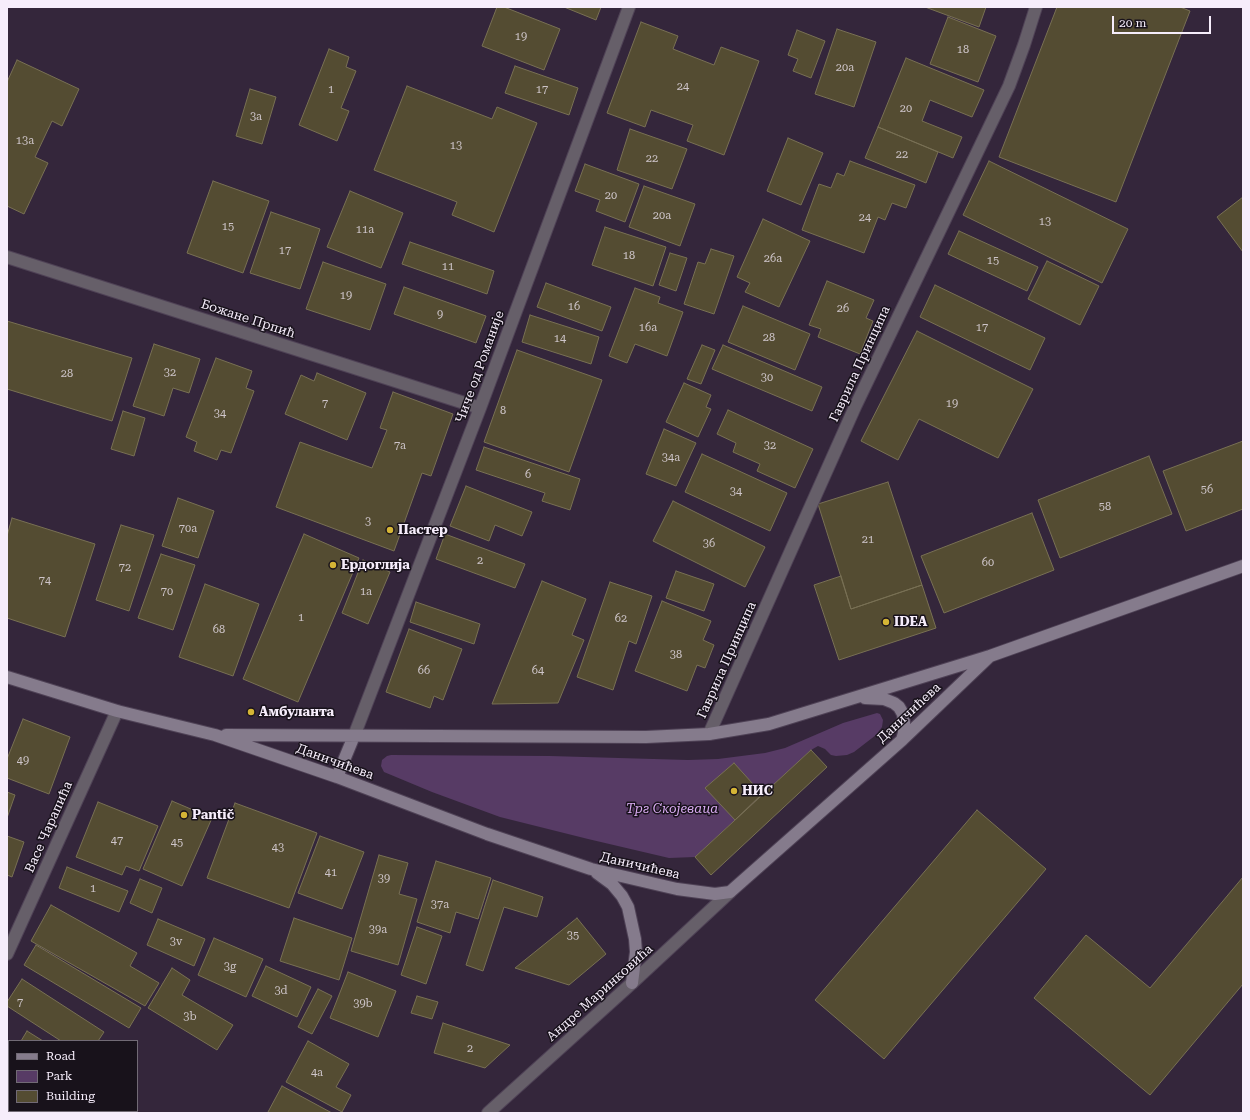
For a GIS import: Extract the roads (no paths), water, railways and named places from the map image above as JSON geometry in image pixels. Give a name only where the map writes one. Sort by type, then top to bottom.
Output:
[{"type":"street","name":"Чиче од Романије","points":[[354,736],[480,408],[629,7]]},
{"type":"street","name":"Гаврила Принципа","points":[[709,734],[855,407],[1009,86],[1036,7]]},
{"type":"street","name":"Божане Прпић","points":[[7,257],[480,408]]},
{"type":"street","name":"Даничићева","points":[[215,735],[646,737],[709,734],[769,724],[990,656],[1243,566]]},
{"type":"street","name":"Даничићева","points":[[7,677],[117,711],[215,735],[337,777],[487,834],[591,869],[677,889],[715,894],[730,892],[902,740],[990,656]]},
{"type":"street","points":[[851,699],[884,699],[894,702],[903,714],[904,733],[902,740]]},
{"type":"street","name":"Васе Чарапића","points":[[7,954],[117,711]]},
{"type":"street","points":[[337,777],[354,736]]},
{"type":"street","points":[[591,869],[612,884],[622,896],[628,907],[635,939],[636,952],[632,983]]},
{"type":"street","name":"Андре Маринковића","points":[[488,1113],[730,892]]},
{"type":"place","name":"Пастер","points":[[390,530]]},
{"type":"place","name":"Ердоглија","points":[[333,565]]},
{"type":"place","name":"IDEA","points":[[886,622]]},
{"type":"place","name":"Амбуланта","points":[[251,712]]},
{"type":"place","name":"НИС","points":[[734,791]]},
{"type":"place","name":"Pantič","points":[[184,815]]},
{"type":"park label","name":"Трг Скојеваца","points":[[672,809]]}]
